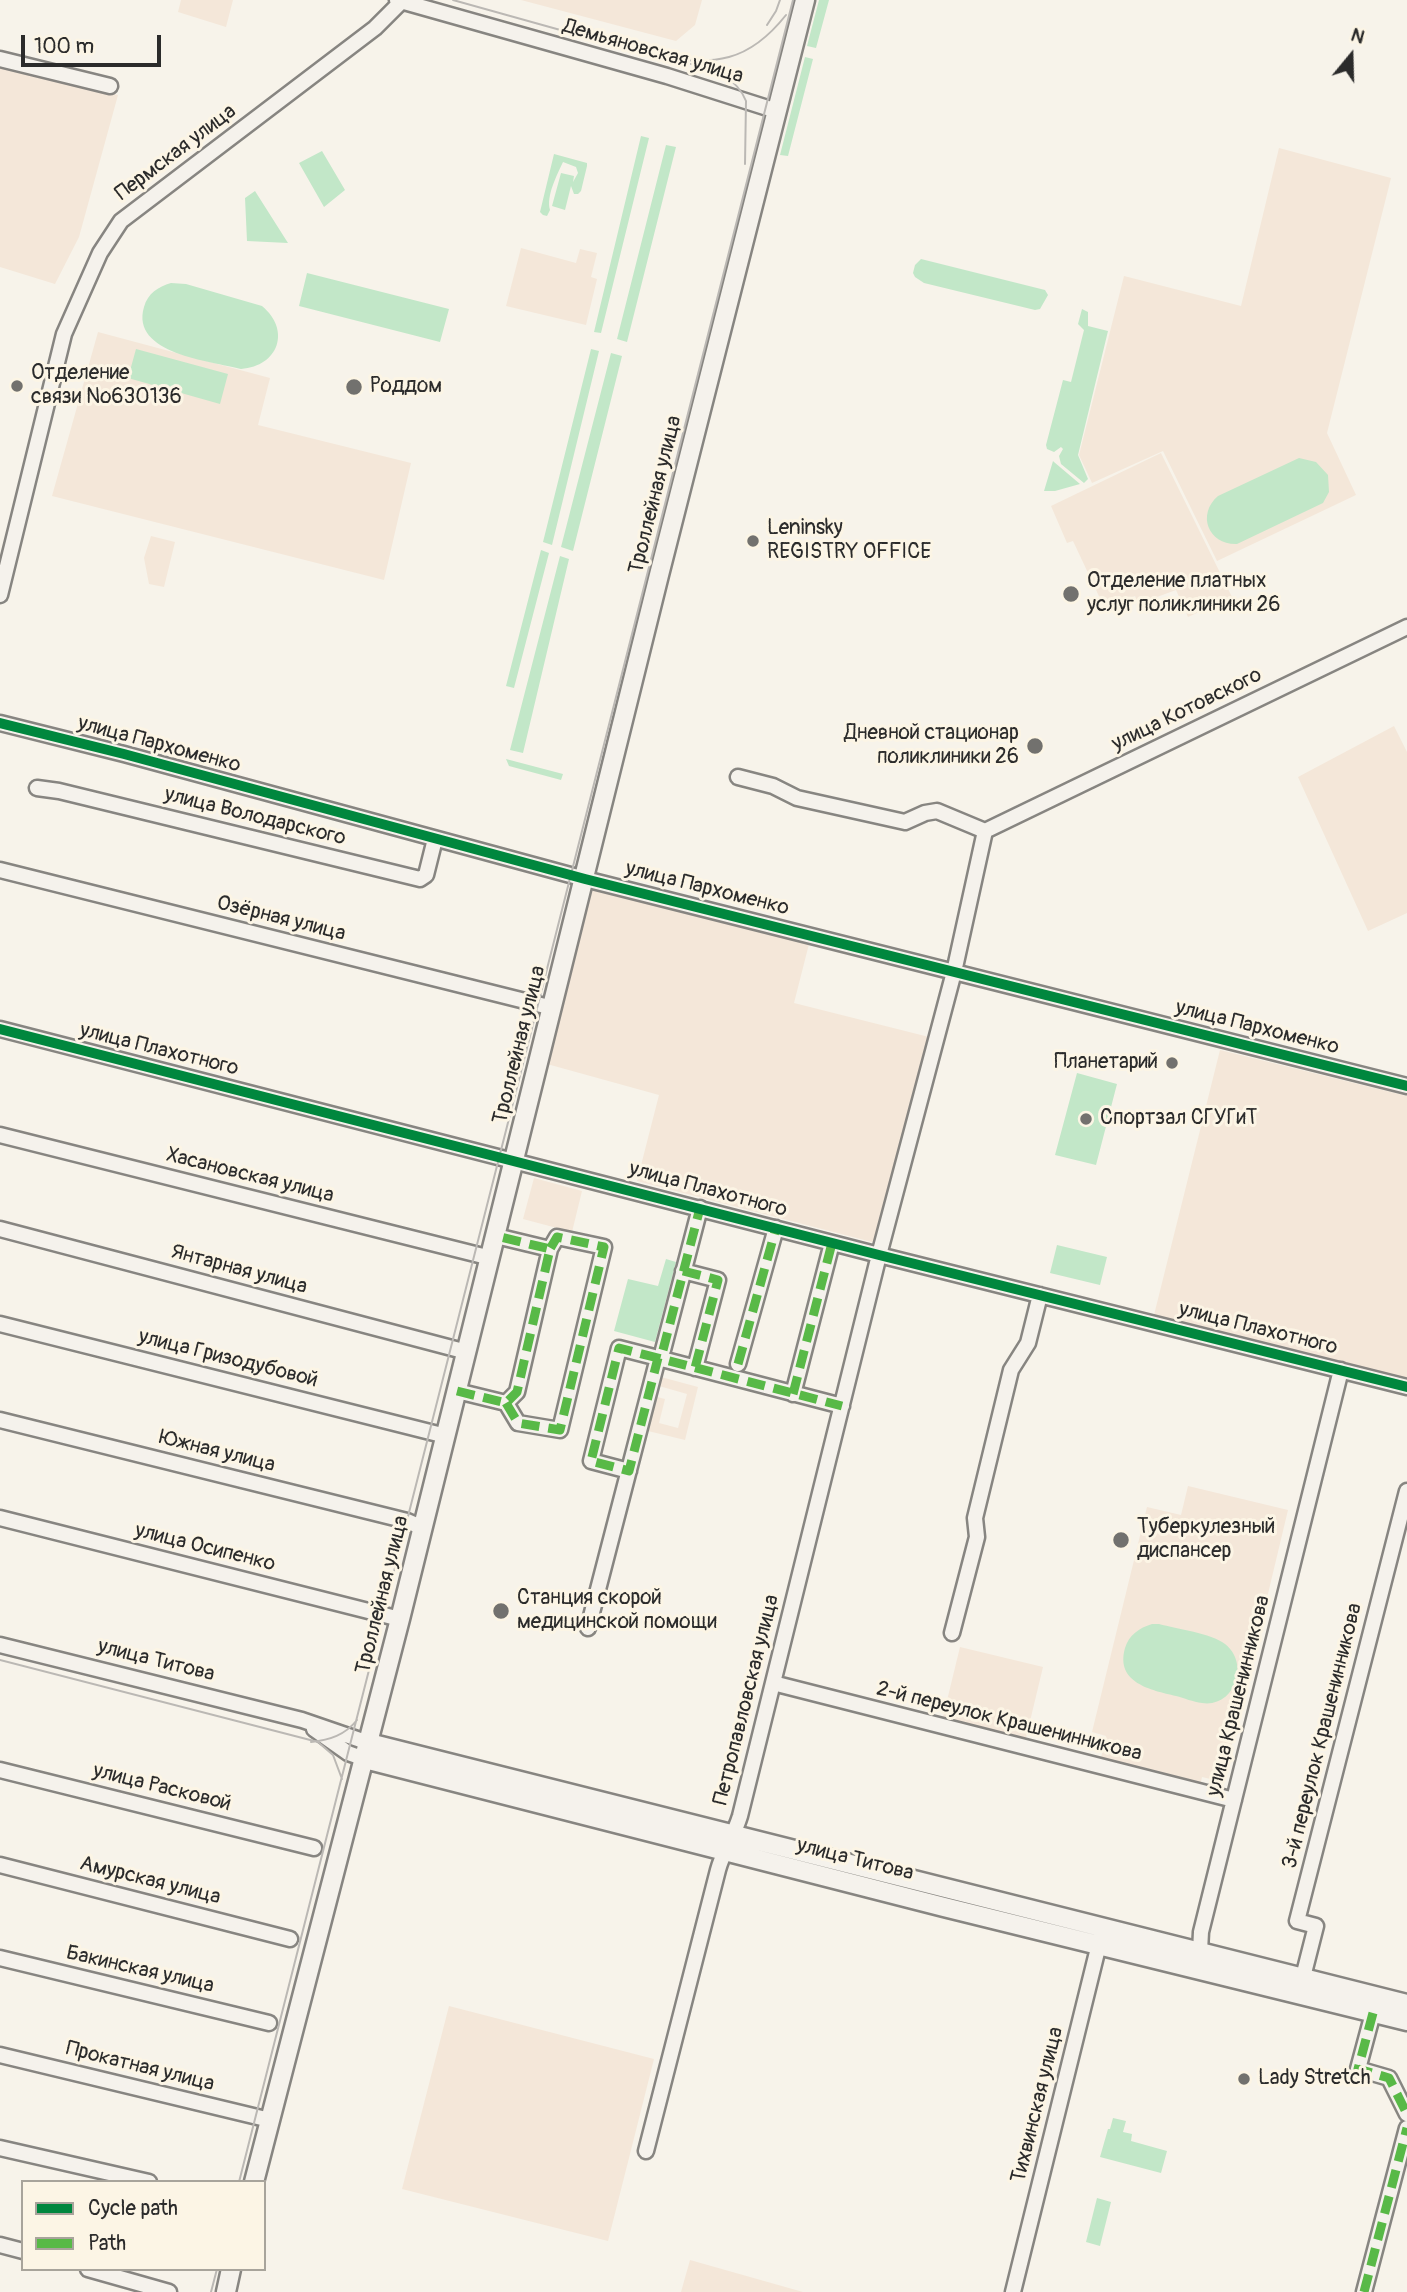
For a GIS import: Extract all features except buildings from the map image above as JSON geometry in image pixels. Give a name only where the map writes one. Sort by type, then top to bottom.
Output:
[{"type":"main road","name":"Троллейная улица","points":[[255,2180],[367,1751],[659,575],[805,0]]},
{"type":"main road","name":"улица Титова","points":[[367,1751],[723,1850],[1101,1936],[1200,1951],[1407,2004]]},
{"type":"main road","name":"улица Титова","points":[[367,1751],[735,1834],[1407,2021]]},
{"type":"main road","points":[[226,2292],[231,2271]]},
{"type":"street","name":"Демьяновская улица","points":[[399,1],[667,76],[776,111]]},
{"type":"street","name":"Пермская улица","points":[[0,595],[64,334],[100,253],[121,221],[375,28],[399,1]]},
{"type":"street","points":[[0,59],[110,86]]},
{"type":"street","name":"улица Котовского","points":[[985,831],[1407,627]]},
{"type":"street","name":"улица Пархоменко","points":[[0,723],[585,879],[1407,1086]]},
{"type":"street","points":[[738,777],[773,786],[797,798],[905,822],[937,811],[985,831],[954,972],[879,1255]]},
{"type":"street","name":"улица Володарского","points":[[37,788],[59,790],[420,879],[426,875],[436,839]]},
{"type":"street","name":"Озёрная улица","points":[[0,870],[553,1008]]},
{"type":"street","name":"улица Плахотного","points":[[0,1029],[879,1255],[1407,1387]]},
{"type":"street","name":"Хасановская улица","points":[[0,1135],[491,1258]]},
{"type":"street","points":[[588,1628],[699,1208]]},
{"type":"street","points":[[738,1364],[776,1228]]},
{"type":"street","name":"Янтарная улица","points":[[0,1229],[467,1352]]},
{"type":"street","points":[[496,1236],[550,1248]]},
{"type":"street","points":[[457,1391],[506,1403],[518,1423],[560,1430],[604,1247],[557,1237],[550,1248],[517,1392],[506,1403]]},
{"type":"street","points":[[793,1394],[832,1243]]},
{"type":"street","name":"Петропавловская улица","points":[[646,2151],[723,1850],[735,1834],[879,1255]]},
{"type":"street","points":[[683,1270],[718,1280],[695,1368]]},
{"type":"street","points":[[953,1633],[977,1537],[975,1518],[1012,1370],[1028,1343],[1040,1295]]},
{"type":"street","name":"улица Гризодубовой","points":[[0,1324],[446,1436]]},
{"type":"street","points":[[629,1471],[591,1461],[619,1348],[660,1354],[695,1368],[842,1406]]},
{"type":"street","name":"улица Крашенинникова","points":[[1200,1951],[1201,1931],[1341,1370]]},
{"type":"street","name":"Южная улица","points":[[0,1420],[407,1521],[423,1528]]},
{"type":"street","name":"3-й переулок Крашенинникова","points":[[1303,1977],[1316,1926],[1297,1921],[1407,1491]]},
{"type":"street","name":"улица Осипенко","points":[[0,1518],[400,1619]]},
{"type":"street","name":"улица Титова","points":[[0,1645],[302,1720],[348,1753],[367,1751]]},
{"type":"street","name":"2-й переулок Крашенинникова","points":[[773,1683],[1234,1800]]},
{"type":"street","name":"улица Расковой","points":[[0,1770],[314,1847]]},
{"type":"street","name":"Амурская улица","points":[[0,1865],[290,1939]]},
{"type":"street","name":"Тихвинская улица","points":[[1013,2292],[1101,1936]]},
{"type":"street","name":"Бакинская улица","points":[[0,1958],[269,2023]]},
{"type":"street","points":[[1373,2013],[1358,2069],[1389,2078],[1407,2114]]},
{"type":"street","name":"Прокатная улица","points":[[0,2055],[270,2120]]},
{"type":"street","points":[[1364,2292],[1407,2129]]},
{"type":"street","points":[[0,2148],[140,2180]]},
{"type":"street","points":[[0,2245],[21,2250]]},
{"type":"street","points":[[95,2271],[169,2292]]},
{"type":"shaded area","points":[[181,0],[233,0],[226,27],[178,12]]},
{"type":"shaded area","points":[[521,0],[702,0],[695,25],[676,41]]},
{"type":"shaded area","points":[[0,66],[118,95],[79,237],[55,284],[0,267]]},
{"type":"shaded area","points":[[1279,148],[1391,178],[1327,433],[1356,495],[1217,561],[1163,451],[1092,483],[1079,455],[1124,276],[1241,306]]},
{"type":"shaded area","points":[[521,248],[576,263],[580,249],[597,253],[591,277],[597,279],[586,325],[506,306]]},
{"type":"shaded area","points":[[98,332],[270,378],[258,425],[411,463],[384,580],[52,496]]},
{"type":"shaded area","points":[[1161,453],[1232,597],[1188,617],[1176,590],[1138,604],[1135,596],[1105,609],[1073,541],[1067,543],[1051,506]]},
{"type":"shaded area","points":[[151,536],[175,542],[164,587],[149,584],[144,558]]},
{"type":"shaded area","points":[[1394,726],[1407,752],[1407,913],[1368,931],[1298,777]]},
{"type":"shaded area","points":[[593,888],[809,944],[794,1003],[929,1037],[876,1243],[637,1181],[659,1095],[547,1064]]},
{"type":"shaded area","points":[[1220,1050],[1407,1096],[1407,1378],[1154,1315]]},
{"type":"shaded area","points":[[534,1178],[582,1191],[572,1232],[523,1219]]},
{"type":"shaded area","points":[[661,1377],[698,1387],[685,1440],[648,1431],[657,1397],[665,1399],[659,1423],[678,1428],[687,1394],[659,1386]]},
{"type":"shaded area","points":[[1188,1486],[1288,1510],[1223,1782],[1202,1777],[1201,1782],[1101,1758],[1106,1736],[1092,1732],[1147,1507],[1181,1515]]},
{"type":"shaded area","points":[[960,1647],[1043,1667],[1025,1742],[942,1721]]},
{"type":"shaded area","points":[[449,2006],[654,2059],[608,2241],[402,2189]]},
{"type":"shaded area","points":[[690,2260],[803,2292],[681,2292]]},
{"type":"green space","points":[[819,0],[829,0],[816,48],[807,46]]},
{"type":"green space","points":[[805,57],[813,59],[788,156],[780,155]]},
{"type":"green space","points":[[641,136],[649,138],[601,333],[594,332]]},
{"type":"green space","points":[[666,145],[676,147],[627,342],[617,339]]},
{"type":"green space","points":[[322,151],[345,190],[324,207],[299,163]]},
{"type":"green space","points":[[554,154],[587,163],[587,166],[581,191],[574,194],[571,186],[565,210],[552,206],[561,173],[574,176],[573,182],[578,173],[576,167],[563,162],[551,192],[547,216],[540,212]]},
{"type":"green space","points":[[255,191],[288,243],[247,241],[245,198]]},
{"type":"green space","points":[[921,259],[1045,290],[1048,295],[1040,309],[1035,310],[924,283],[913,273],[915,265]]},
{"type":"green space","points":[[307,273],[449,309],[440,342],[299,306]]},
{"type":"green space","points":[[171,283],[186,284],[262,306],[271,315],[276,326],[277,345],[272,354],[254,366],[241,369],[176,353],[161,345],[149,335],[143,323],[144,307],[154,291]]},
{"type":"green space","points":[[1082,309],[1088,312],[1088,326],[1108,331],[1078,455],[1088,479],[1084,483],[1061,464],[1061,447],[1054,452],[1047,449],[1046,445],[1063,380],[1071,382],[1084,330],[1078,324]]},
{"type":"green space","points":[[136,349],[228,374],[220,404],[128,378]]},
{"type":"green space","points":[[591,349],[599,351],[552,545],[543,542]]},
{"type":"green space","points":[[611,353],[622,356],[573,551],[561,547]]},
{"type":"green space","points":[[1299,458],[1316,462],[1328,475],[1329,492],[1323,503],[1237,544],[1219,540],[1213,534],[1207,520],[1208,512],[1218,496]]},
{"type":"green space","points":[[1053,461],[1080,484],[1044,491]]},
{"type":"green space","points":[[541,550],[549,553],[514,688],[506,686]]},
{"type":"green space","points":[[560,556],[569,559],[523,753],[510,750]]},
{"type":"green space","points":[[506,759],[563,774],[561,780],[509,766]]},
{"type":"green space","name":"Спортзал СГУГиТ","points":[[1077,1073],[1117,1084],[1096,1165],[1055,1155]]},
{"type":"green space","points":[[1057,1245],[1107,1257],[1100,1285],[1050,1273]]},
{"type":"green space","points":[[666,1259],[676,1262],[655,1342],[614,1331],[628,1279],[658,1286]]},
{"type":"green space","points":[[1152,1624],[1203,1634],[1225,1644],[1233,1652],[1237,1662],[1235,1682],[1230,1692],[1213,1703],[1202,1703],[1156,1691],[1130,1677],[1123,1660],[1127,1643],[1135,1633]]},
{"type":"green space","points":[[1113,2118],[1126,2121],[1123,2132],[1132,2134],[1131,2141],[1167,2151],[1161,2173],[1100,2157]]},
{"type":"green space","points":[[1097,2198],[1111,2202],[1100,2246],[1086,2242]]},
{"type":"tram line","points":[[453,0],[657,57],[696,61],[729,57],[744,51],[758,43],[786,15]]},
{"type":"tram line","points":[[767,25],[780,0]]},
{"type":"tram line","points":[[240,2180],[793,0]]},
{"type":"tram line","points":[[691,64],[724,76],[742,93],[746,101],[745,164]]},
{"type":"tram line","points":[[0,1660],[318,1742],[333,1755],[342,1779]]},
{"type":"tram line","points":[[311,1742],[337,1736],[357,1720]]},
{"type":"tram line","points":[[211,2292],[216,2271]]},
{"type":"marked path","points":[[663,1350],[700,1208]]},
{"type":"marked path","points":[[738,1364],[776,1228]]},
{"type":"marked path","points":[[457,1391],[506,1403],[517,1392],[550,1249],[496,1236]]},
{"type":"marked path","points":[[506,1403],[518,1423],[560,1430],[604,1247],[557,1237],[550,1249]]},
{"type":"marked path","points":[[793,1394],[832,1243]]},
{"type":"marked path","points":[[683,1271],[718,1280],[695,1368]]},
{"type":"marked path","points":[[658,1358],[619,1348],[591,1461],[629,1471],[658,1358],[842,1406]]},
{"type":"marked path","points":[[1373,2013],[1358,2069],[1389,2078],[1407,2114]]},
{"type":"marked path","points":[[1364,2292],[1407,2128]]},
{"type":"cycle path","points":[[0,723],[585,879],[1407,1086]]},
{"type":"cycle path","points":[[0,1029],[879,1255],[1407,1387]]},
{"type":"place","name":"Отделение связи №630136","points":[[17,386]]},
{"type":"place","name":"Роддом","points":[[354,387]]},
{"type":"place","name":"Leninsky REGISTRY OFFICE","points":[[753,541]]},
{"type":"place","name":"Отделение платных услуг поликлиники 26","points":[[1071,594]]},
{"type":"place","name":"Дневной стационар поликлиники 26","points":[[1035,746]]},
{"type":"place","name":"Планетарий","points":[[1172,1063]]},
{"type":"place","name":"Спортзал СГУГиТ","points":[[1086,1119]]},
{"type":"place","name":"Туберкулезный диспансер","points":[[1121,1540]]},
{"type":"place","name":"Станция скорой медицинской помощи","points":[[501,1611]]},
{"type":"place","name":"Lady Stretch","points":[[1244,2079]]}]
